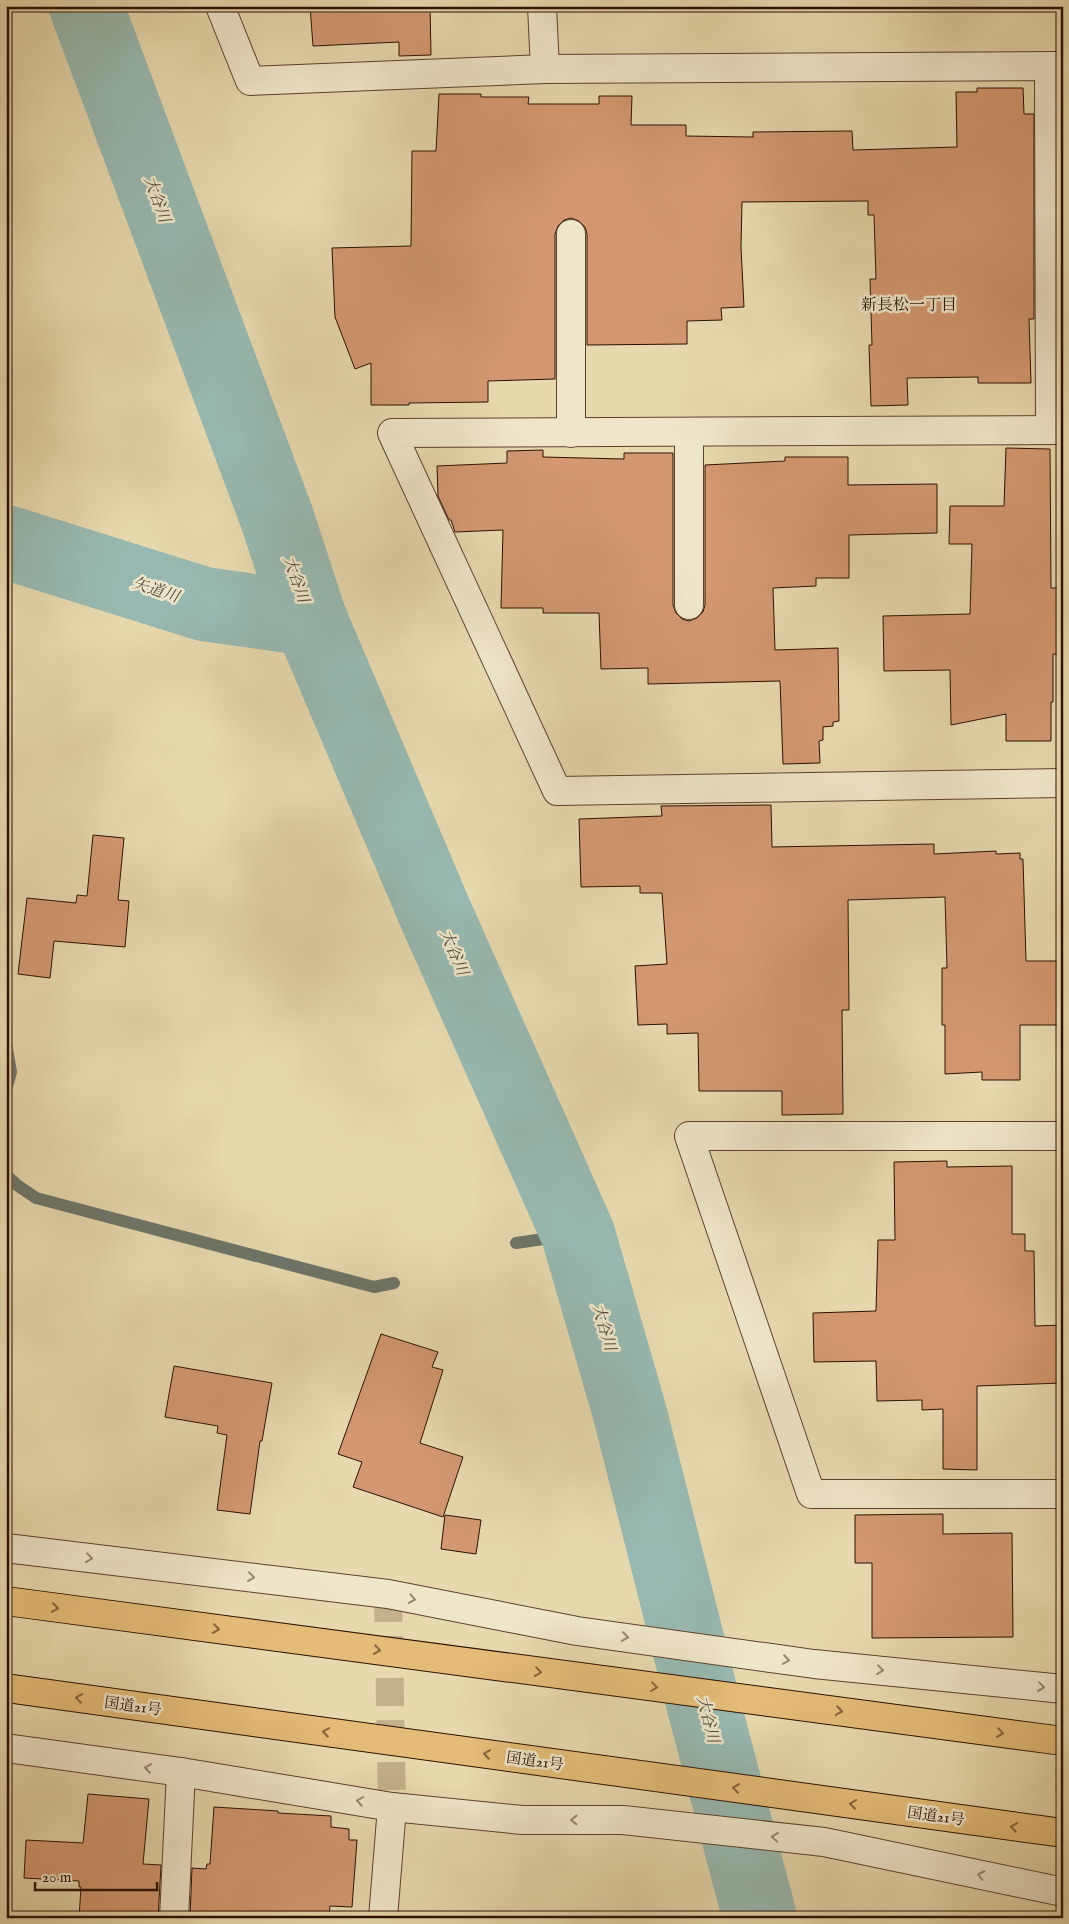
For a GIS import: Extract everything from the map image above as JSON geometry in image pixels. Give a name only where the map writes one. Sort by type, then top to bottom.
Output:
[{"type":"highway","points":[[6,1601],[1063,1741]]},
{"type":"highway","name":"国道21号","points":[[6,1688],[1063,1833]]},
{"type":"street","points":[[220,6],[250,81],[545,69],[1056,66],[1056,430],[392,433],[558,791],[1063,783]]},
{"type":"street","points":[[542,6],[545,69]]},
{"type":"street","points":[[571,234],[571,432]]},
{"type":"street","points":[[689,432],[689,605]]},
{"type":"street","points":[[1063,1136],[689,1136],[812,1494],[1063,1494]]},
{"type":"street","points":[[6,1548],[388,1594],[577,1631],[814,1664],[1063,1690]]},
{"type":"street","points":[[6,1748],[181,1772],[392,1807],[522,1820],[623,1820],[824,1842],[1063,1892]]},
{"type":"street","points":[[174,1918],[181,1772]]},
{"type":"street","points":[[383,1918],[392,1807]]},
{"type":"building","points":[[310,6],[430,6],[431,55],[399,56],[399,42],[313,46]]},
{"type":"building","points":[[977,88],[1023,88],[1024,114],[1034,114],[1034,319],[1029,319],[1031,383],[978,383],[978,377],[907,378],[908,405],[871,406],[869,345],[872,345],[870,279],[876,279],[874,215],[868,215],[868,201],[742,202],[741,247],[744,307],[721,308],[722,320],[687,321],[687,344],[587,345],[587,234],[585,227],[579,221],[571,218],[564,220],[558,226],[555,234],[555,379],[488,381],[488,402],[371,405],[371,363],[355,369],[335,317],[332,248],[411,246],[412,151],[436,151],[439,94],[481,94],[481,97],[529,97],[528,104],[599,104],[599,96],[632,96],[631,125],[686,125],[686,136],[753,137],[753,132],[852,131],[853,150],[957,147],[956,92],[977,92]]},
{"type":"building","points":[[1006,448],[1050,449],[1051,588],[1063,588],[1063,654],[1053,654],[1051,741],[1006,741],[1006,714],[951,725],[950,670],[884,671],[883,616],[970,614],[972,544],[949,544],[950,506],[1004,506]]},
{"type":"building","points":[[543,450],[543,457],[624,459],[624,453],[673,453],[673,605],[676,613],[682,619],[689,621],[697,618],[703,612],[705,605],[705,465],[785,461],[785,457],[848,457],[848,485],[937,484],[937,533],[849,535],[849,578],[816,578],[816,586],[773,588],[775,650],[838,648],[839,721],[833,722],[833,726],[823,727],[823,740],[819,741],[820,763],[783,764],[780,681],[648,684],[648,668],[601,669],[599,613],[543,613],[543,608],[501,608],[503,530],[455,532],[451,520],[449,520],[438,496],[437,466],[507,463],[507,451]]},
{"type":"building","points":[[771,805],[772,847],[934,844],[934,854],[996,851],[996,854],[1020,853],[1020,859],[1023,859],[1026,961],[1063,961],[1063,1025],[1020,1025],[1020,1080],[982,1080],[982,1072],[945,1074],[945,1025],[942,1025],[942,968],[947,968],[945,897],[848,900],[849,1010],[842,1010],[843,1114],[782,1115],[782,1091],[699,1091],[698,1033],[667,1034],[667,1024],[638,1025],[635,966],[667,964],[662,893],[640,893],[640,886],[581,887],[579,819],[662,816],[661,806]]},
{"type":"building","points":[[93,835],[124,838],[118,900],[129,901],[125,947],[54,941],[50,978],[18,974],[27,898],[76,903],[77,895],[87,896]]},
{"type":"building","points":[[947,1161],[947,1167],[1012,1166],[1012,1234],[1025,1234],[1025,1251],[1034,1251],[1035,1326],[1063,1325],[1063,1383],[977,1386],[977,1470],[943,1469],[943,1409],[922,1410],[922,1400],[877,1401],[876,1361],[814,1362],[813,1313],[876,1311],[878,1240],[895,1240],[894,1162]]},
{"type":"building","points":[[381,1334],[438,1352],[432,1367],[443,1370],[420,1443],[463,1457],[443,1517],[353,1487],[362,1462],[338,1454]]},
{"type":"building","points":[[174,1366],[272,1383],[262,1441],[260,1441],[250,1514],[217,1510],[227,1435],[217,1433],[218,1426],[165,1417]]},
{"type":"building","points":[[943,1514],[943,1534],[1012,1533],[1013,1637],[872,1638],[872,1563],[855,1563],[855,1515]]},
{"type":"building","points":[[445,1515],[481,1520],[476,1554],[441,1549]]},
{"type":"building","points":[[88,1794],[149,1799],[143,1864],[161,1865],[158,1918],[79,1918],[81,1887],[79,1887],[79,1881],[24,1878],[26,1840],[83,1843]]},
{"type":"building","points":[[214,1807],[331,1816],[331,1827],[349,1829],[349,1840],[357,1840],[352,1907],[330,1906],[329,1918],[190,1918],[192,1868],[206,1869],[207,1864],[210,1864]]},
{"type":"waterway","name":"大谷川","points":[[86,6],[277,518],[310,619],[435,913],[578,1234],[629,1410],[760,1918]]},
{"type":"waterway","name":"矢道川","points":[[6,542],[204,604],[310,619]]},
{"type":"waterway","points":[[6,1043],[11,1072],[6,1090]]},
{"type":"waterway","points":[[6,1175],[36,1198],[374,1287],[394,1283]]},
{"type":"waterway","points":[[516,1243],[578,1234]]},
{"type":"tunnel","points":[[388,1594],[392,1807]]},
{"type":"district","name":"新長松一丁目","points":[[909,304]]}]
